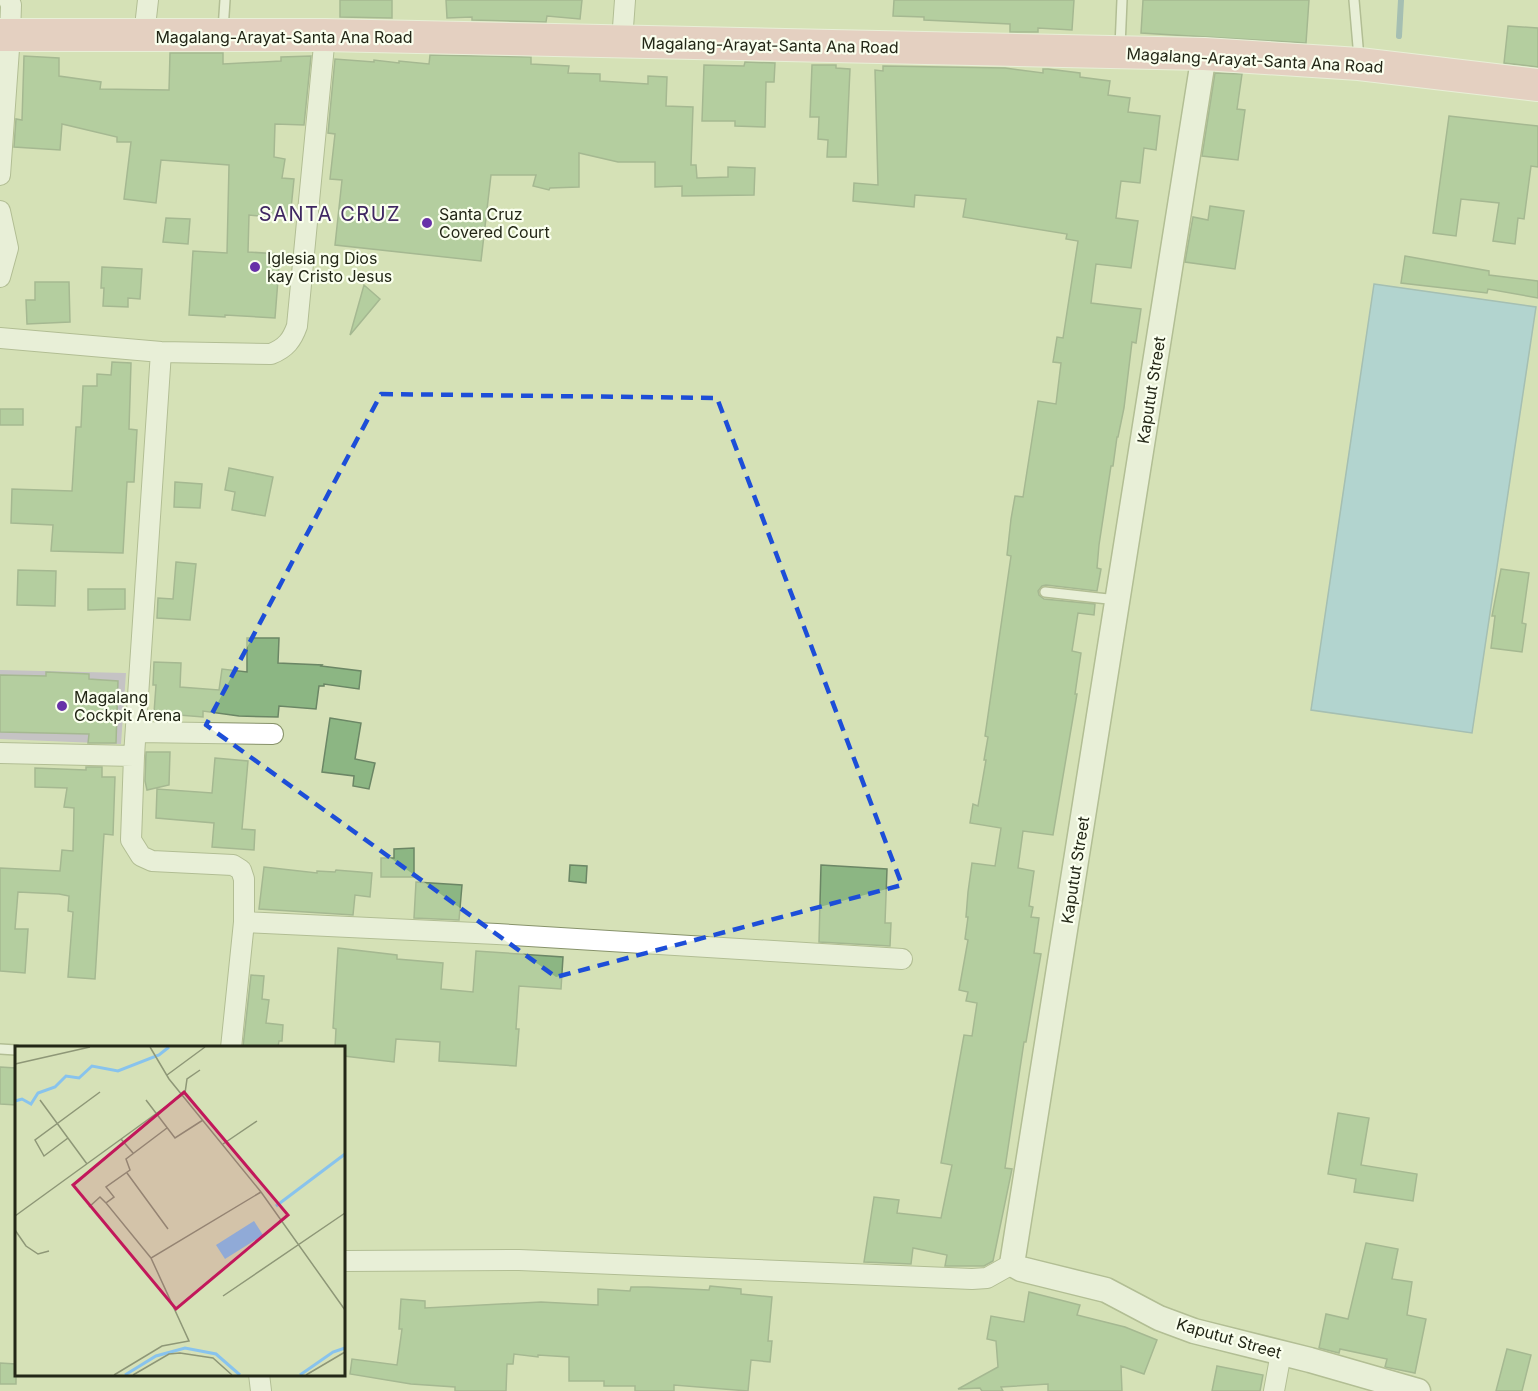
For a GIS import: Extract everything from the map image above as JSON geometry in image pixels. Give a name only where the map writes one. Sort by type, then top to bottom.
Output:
[{"type":"main road","name":"Magalang-Arayat-Santa Ana Road","points":[[5,35],[324,35],[1204,54],[1359,64],[1538,85]]},
{"type":"street","points":[[0,176],[5,35],[11,5],[9,0]]},
{"type":"street","points":[[144,36],[148,0]]},
{"type":"street","points":[[622,41],[625,0]]},
{"type":"street","points":[[0,338],[160,352],[272,354],[281,350],[292,339],[297,326],[324,35]]},
{"type":"street","name":"Kaputut Street","points":[[1204,54],[1012,1264],[1021,1269],[1106,1290],[1152,1314],[1194,1331],[1418,1391]]},
{"type":"street","points":[[0,211],[8,248],[0,277]]},
{"type":"street","points":[[160,352],[134,756],[131,840],[141,856],[152,861],[234,865],[241,870],[244,879],[244,922],[231,1046]]},
{"type":"street","points":[[137,732],[273,734]]},
{"type":"street","points":[[0,753],[134,756]]},
{"type":"street","points":[[244,922],[497,934],[902,959]]},
{"type":"street","points":[[345,1261],[519,1260],[972,1279],[987,1278],[1012,1264]]},
{"type":"street","points":[[1274,1391],[1281,1353]]},
{"type":"street","points":[[259,1376],[261,1391]]},
{"type":"lane","points":[[223,36],[225,0]]},
{"type":"lane","points":[[1119,52],[1122,0]]},
{"type":"lane","points":[[1354,0],[1359,64]]},
{"type":"lane","points":[[1046,592],[1117,600]]},
{"type":"lane","points":[[0,1049],[15,1050]]},
{"type":"highlighted area","points":[[381,394],[717,398],[902,885],[556,977],[206,725]]},
{"type":"shaded area","name":"Magalang Cockpit Arena","points":[[0,670],[126,673],[121,744],[0,739]]},
{"type":"water","points":[[1374,284],[1536,307],[1472,733],[1311,710]]},
{"type":"building","points":[[340,0],[392,0],[392,18],[340,17]]},
{"type":"building","points":[[446,0],[582,0],[580,19],[547,16],[546,22],[472,20],[472,17],[447,18]]},
{"type":"building","points":[[894,0],[1074,0],[1072,30],[1038,28],[1038,32],[1010,32],[1010,24],[924,20],[924,17],[893,16]]},
{"type":"building","points":[[1143,0],[1309,0],[1306,43],[1141,33]]},
{"type":"building","points":[[1508,26],[1538,28],[1538,67],[1504,63]]},
{"type":"building","points":[[170,53],[223,53],[223,64],[281,61],[281,57],[311,56],[304,125],[275,124],[274,157],[285,159],[282,178],[294,179],[290,219],[249,215],[248,252],[280,254],[275,318],[189,315],[193,251],[227,253],[229,165],[161,160],[156,203],[124,199],[131,142],[117,142],[117,137],[62,124],[60,150],[14,147],[16,119],[22,120],[24,56],[59,58],[59,76],[101,82],[100,89],[169,90]]},
{"type":"building","points":[[430,55],[531,57],[531,64],[569,66],[568,73],[600,74],[600,81],[648,84],[648,76],[667,77],[666,106],[693,107],[691,165],[696,165],[697,178],[728,177],[728,167],[755,168],[754,195],[682,196],[682,186],[655,187],[655,162],[618,162],[579,153],[579,187],[550,188],[549,190],[533,186],[536,175],[491,175],[481,261],[335,245],[342,180],[330,179],[335,134],[328,133],[335,59],[429,64]]},
{"type":"building","points":[[745,62],[775,63],[774,82],[766,82],[765,127],[735,126],[735,121],[702,121],[704,65],[744,66]]},
{"type":"building","points":[[812,65],[836,65],[836,68],[850,69],[846,157],[827,157],[828,140],[818,139],[819,117],[810,117]]},
{"type":"building","points":[[883,66],[1005,68],[1043,73],[1043,69],[1048,69],[1080,73],[1080,77],[1110,81],[1108,95],[1130,98],[1128,112],[1160,116],[1156,150],[1144,148],[1140,183],[1121,181],[1116,218],[1138,221],[1131,268],[1096,264],[1091,303],[1141,309],[1136,343],[1132,342],[1124,408],[1113,466],[1111,466],[1099,545],[1097,568],[1101,569],[1097,591],[1046,585],[1038,591],[1044,599],[1095,604],[1094,615],[1078,613],[1072,651],[1081,653],[1075,694],[1077,694],[1053,835],[1023,831],[1018,868],[1034,871],[1029,906],[1033,907],[1031,917],[1039,918],[1034,953],[1041,954],[1026,1042],[1024,1042],[1005,1168],[1012,1169],[993,1261],[984,1266],[945,1266],[947,1255],[913,1248],[911,1264],[864,1262],[874,1197],[899,1200],[897,1213],[941,1218],[952,1165],[941,1163],[964,1035],[972,1036],[977,1003],[966,1001],[968,992],[959,990],[968,940],[965,939],[968,917],[966,917],[972,863],[995,866],[1001,828],[970,823],[973,804],[978,806],[986,760],[984,760],[988,737],[985,736],[1011,556],[1007,555],[1011,519],[1015,496],[1023,497],[1038,401],[1056,404],[1061,363],[1053,362],[1057,337],[1063,338],[1078,241],[1066,239],[1067,234],[963,217],[966,199],[915,195],[914,207],[853,201],[854,183],[878,185],[875,70],[883,71]]},
{"type":"building","points":[[1215,73],[1242,74],[1237,109],[1245,110],[1238,160],[1202,156]]},
{"type":"building","points":[[1449,116],[1538,126],[1538,167],[1531,166],[1524,219],[1518,218],[1515,244],[1493,241],[1499,203],[1461,199],[1456,236],[1433,233]]},
{"type":"building","points":[[1210,206],[1244,211],[1235,269],[1185,262],[1193,217],[1208,220]]},
{"type":"building","points":[[166,218],[190,219],[188,244],[163,242]]},
{"type":"building","points":[[1405,256],[1489,271],[1489,275],[1538,281],[1538,298],[1488,289],[1487,293],[1401,283]]},
{"type":"building","points":[[102,267],[142,269],[140,299],[128,298],[128,307],[103,306]]},
{"type":"building","points":[[35,282],[69,282],[70,322],[27,324],[26,300],[35,300]]},
{"type":"building","points":[[364,285],[380,299],[350,335]]},
{"type":"building","points":[[112,362],[131,363],[129,429],[137,430],[134,482],[127,482],[123,553],[51,551],[53,525],[11,523],[12,489],[72,491],[76,427],[81,427],[83,386],[97,386],[97,374],[111,375]]},
{"type":"building","points":[[0,409],[23,409],[23,425],[0,425]]},
{"type":"building","points":[[229,468],[273,477],[265,516],[232,510],[235,492],[225,490]]},
{"type":"building","points":[[175,482],[202,484],[200,508],[174,507]]},
{"type":"building","points":[[176,562],[196,564],[190,620],[157,618],[158,598],[173,599]]},
{"type":"building","points":[[1501,569],[1529,573],[1522,623],[1526,624],[1522,652],[1491,648],[1495,616],[1492,616]]},
{"type":"building","points":[[18,570],[56,571],[55,606],[17,605]]},
{"type":"building","points":[[88,589],[125,589],[125,609],[88,610]]},
{"type":"building","points":[[247,638],[279,638],[278,663],[322,665],[361,671],[359,689],[324,684],[324,686],[319,686],[316,709],[279,706],[278,717],[239,716],[203,711],[203,717],[154,713],[156,685],[153,685],[154,662],[181,663],[180,687],[219,690],[222,669],[247,672]]},
{"type":"building","name":"Magalang Cockpit Arena","points":[[46,672],[89,674],[89,679],[118,681],[116,743],[88,743],[89,734],[0,732],[0,675],[46,676]]},
{"type":"building","points":[[330,718],[361,723],[355,759],[375,763],[369,789],[353,786],[354,776],[322,772]]},
{"type":"building","points":[[146,752],[170,752],[169,785],[147,790]]},
{"type":"building","points":[[215,758],[248,761],[242,829],[255,830],[254,850],[212,847],[214,823],[156,818],[157,789],[212,793]]},
{"type":"building","points":[[86,767],[102,767],[102,777],[115,777],[113,835],[104,834],[95,979],[68,977],[73,912],[68,911],[69,896],[59,894],[18,892],[15,929],[28,929],[25,973],[0,971],[0,868],[60,871],[62,850],[73,851],[74,808],[64,807],[67,788],[35,787],[35,768],[86,770]]},
{"type":"building","points":[[414,848],[414,877],[381,877],[381,858],[394,858],[394,849]]},
{"type":"building","points":[[570,865],[587,866],[586,883],[569,881]]},
{"type":"building","points":[[821,865],[887,869],[885,923],[891,923],[890,946],[819,942]]},
{"type":"building","points":[[264,867],[317,873],[317,871],[335,872],[336,870],[372,873],[370,897],[355,895],[353,915],[259,909]]},
{"type":"building","points":[[416,882],[462,885],[459,920],[414,918]]},
{"type":"building","points":[[338,948],[397,955],[397,959],[443,963],[441,989],[473,992],[476,951],[563,957],[561,989],[519,986],[516,1066],[439,1061],[440,1042],[396,1039],[394,1062],[345,1056],[345,1046],[335,1046],[336,1029],[333,1028]]},
{"type":"building","points":[[251,975],[264,976],[262,999],[269,1000],[266,1023],[283,1025],[282,1041],[279,1041],[278,1046],[243,1046]]},
{"type":"building","points":[[0,1067],[15,1068],[15,1105],[0,1104]]},
{"type":"building","points":[[1338,1113],[1369,1118],[1361,1165],[1417,1174],[1413,1201],[1354,1192],[1356,1179],[1328,1174]]},
{"type":"building","points":[[1366,1243],[1398,1249],[1392,1279],[1412,1282],[1407,1315],[1426,1319],[1415,1373],[1385,1367],[1387,1359],[1340,1349],[1339,1353],[1319,1348],[1326,1314],[1348,1319]]},
{"type":"building","points":[[710,1286],[741,1289],[741,1294],[772,1297],[768,1341],[772,1341],[770,1362],[751,1360],[748,1391],[674,1385],[674,1391],[635,1391],[635,1386],[604,1386],[604,1381],[569,1381],[569,1357],[538,1355],[538,1357],[514,1354],[513,1364],[507,1364],[506,1391],[455,1391],[455,1387],[411,1384],[350,1374],[352,1359],[397,1365],[402,1329],[399,1329],[401,1299],[425,1301],[425,1308],[541,1302],[598,1305],[598,1289],[630,1291],[631,1287],[648,1287],[709,1290]]},
{"type":"building","points":[[1029,1292],[1080,1305],[1077,1315],[1125,1327],[1157,1340],[1144,1374],[1121,1366],[1122,1391],[1048,1391],[1048,1384],[1001,1387],[1003,1391],[982,1391],[980,1388],[958,1389],[998,1367],[996,1341],[987,1339],[991,1316],[1024,1322]]},
{"type":"building","points":[[1507,1349],[1531,1355],[1522,1391],[1496,1391]]},
{"type":"building","points":[[0,1363],[15,1364],[16,1384],[0,1384]]},
{"type":"building","points":[[1217,1366],[1263,1375],[1260,1391],[1212,1391]]},
{"type":"waterway","points":[[1399,36],[1401,0]]},
{"type":"place","name":"Santa Cruz Covered Court","points":[[427,223]]},
{"type":"place","name":"Iglesia ng Dios kay Cristo Jesus","points":[[255,267]]},
{"type":"place","name":"Magalang Cockpit Arena","points":[[62,706]]},
{"type":"district","name":"SANTA CRUZ","points":[[330,214]]}]
